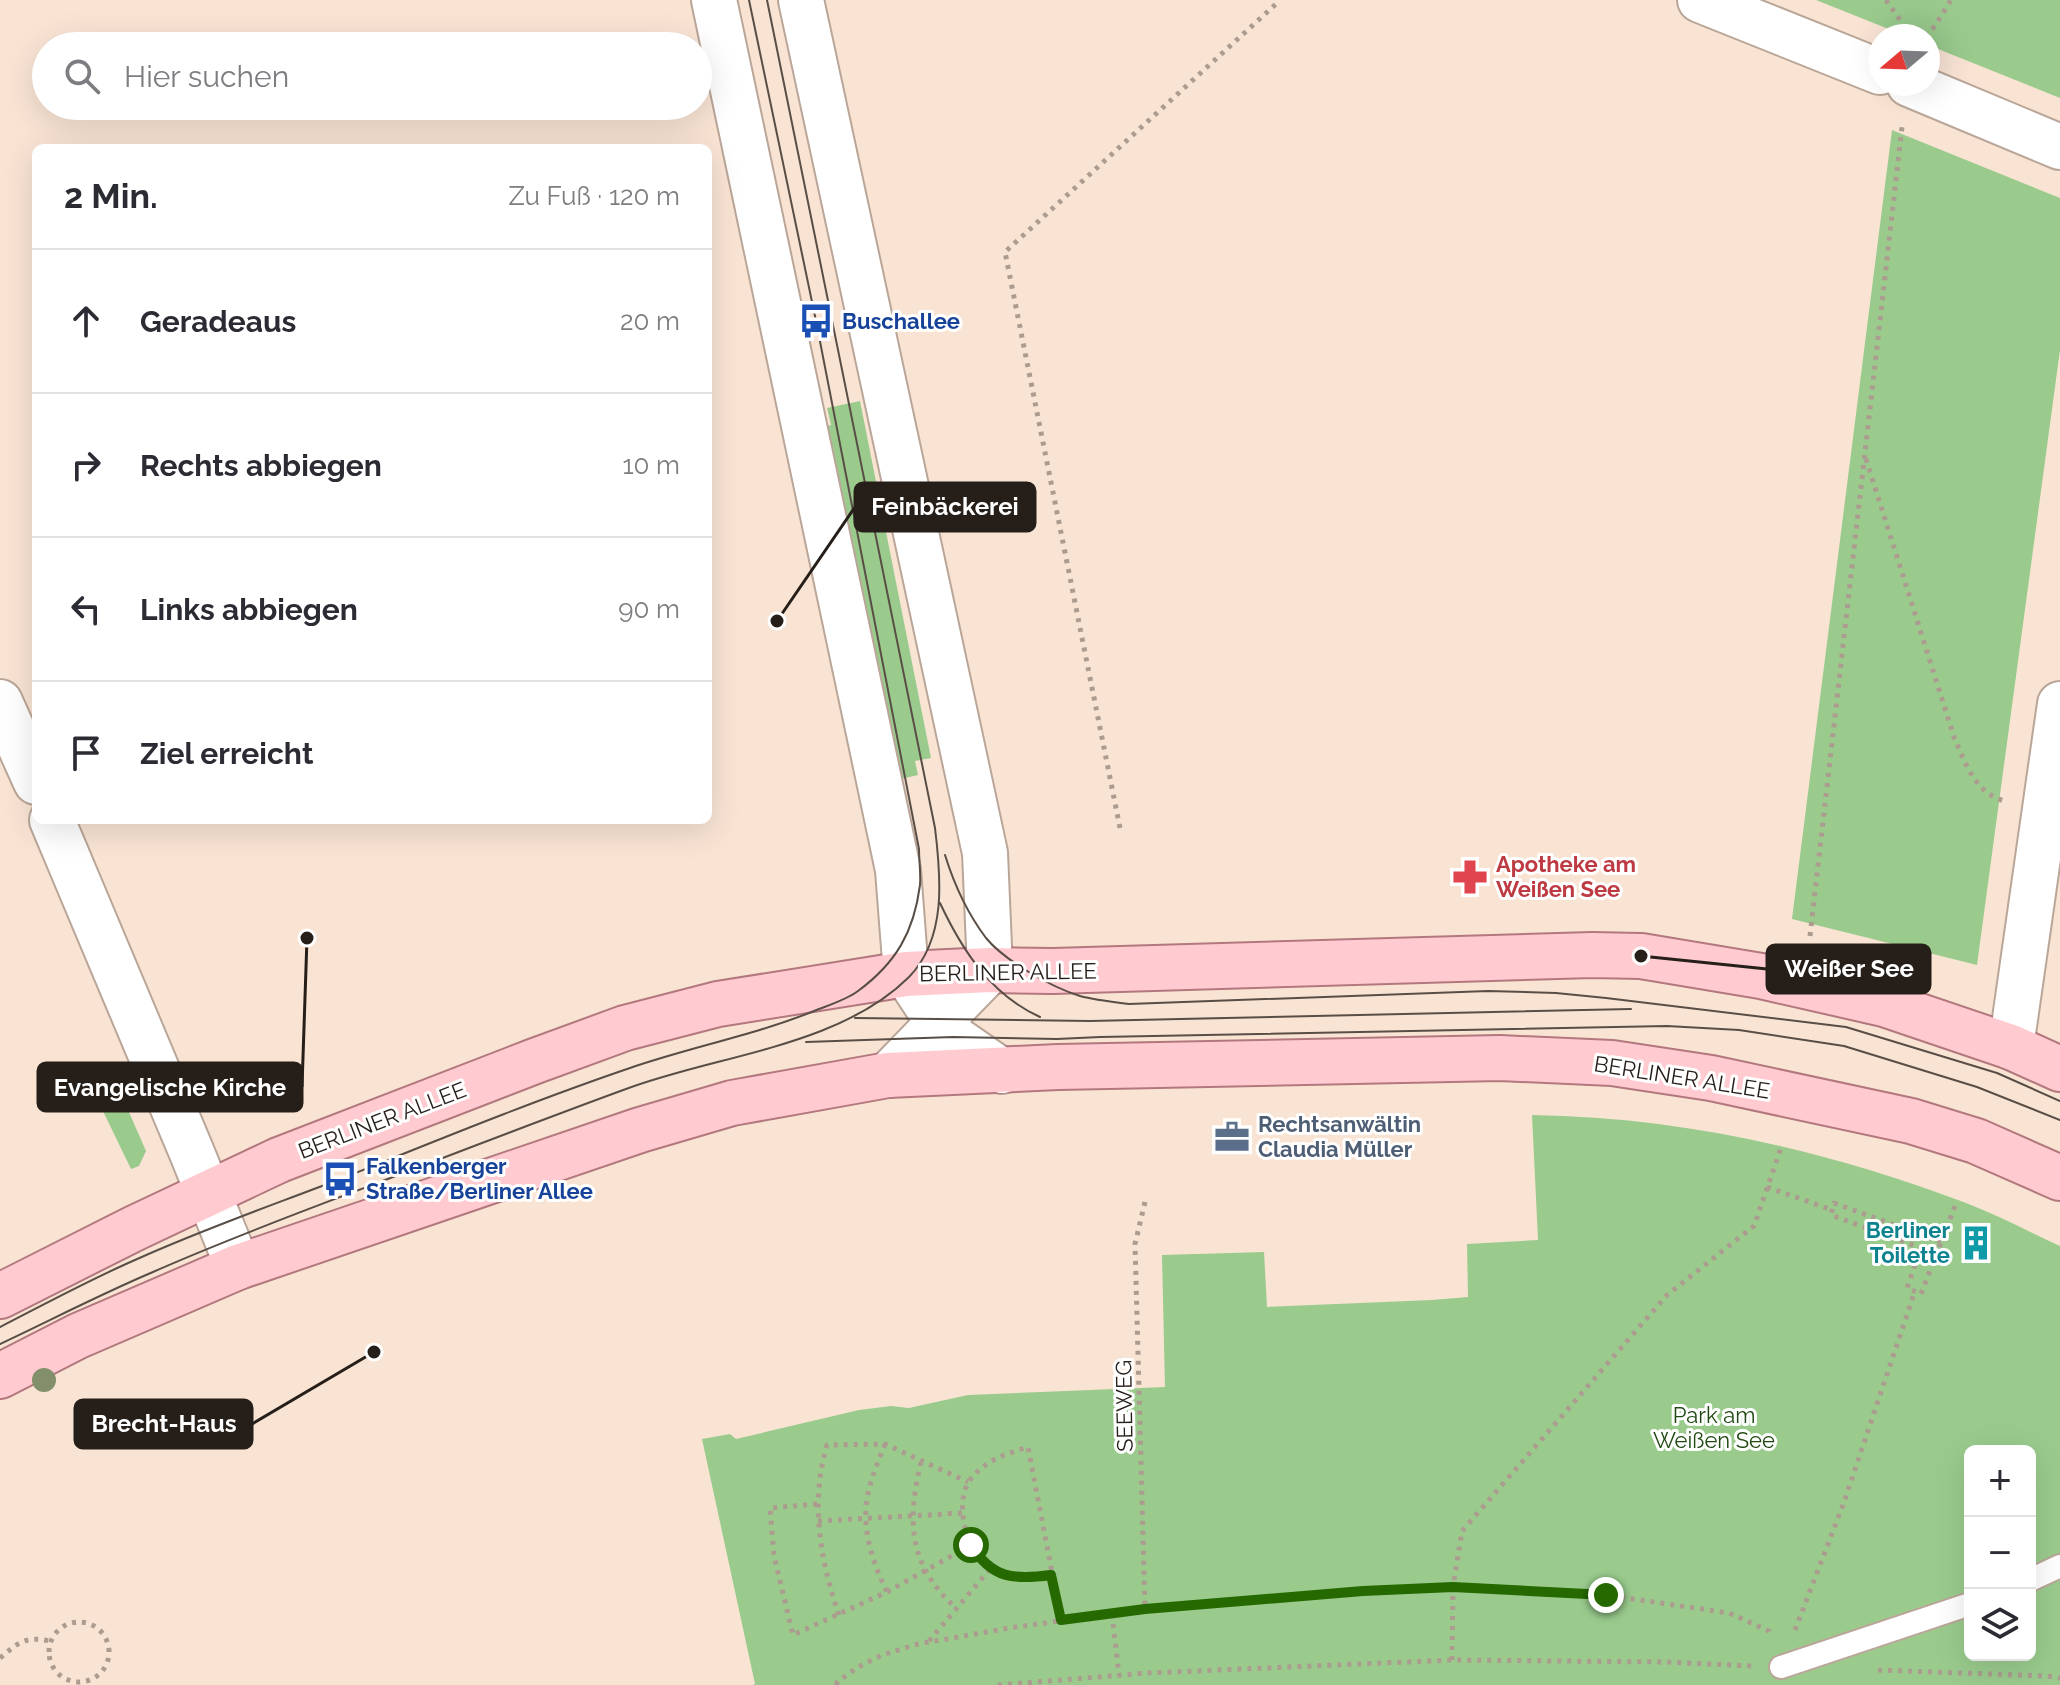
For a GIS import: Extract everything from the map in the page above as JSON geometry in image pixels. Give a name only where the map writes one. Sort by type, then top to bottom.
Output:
[{"type":"main road","points":[[714,0],[898,870],[906,974],[939,1024],[1002,1071]]},
{"type":"main road","points":[[801,0],[985,853],[990,970],[888,1075]]},
{"type":"main road","points":[[1700,0],[1868,67]]},
{"type":"main road","points":[[1938,96],[2060,147]]},
{"type":"main road","points":[[0,702],[32,773]]},
{"type":"main road","points":[[2011,1047],[2060,704]]},
{"type":"main road","points":[[54,824],[238,1267]]},
{"type":"main road","name":"BERLINER ALLEE","points":[[0,1296],[279,1160],[625,1028],[718,1004],[906,974],[1641,956],[1761,976],[1884,1004],[2011,1047],[2060,1069]]},
{"type":"main road","name":"BERLINER ALLEE","points":[[0,1376],[78,1336],[238,1267],[640,1130],[732,1103],[888,1075],[1058,1067],[1500,1058],[1612,1063],[1711,1078],[1911,1121],[1976,1141],[2060,1178]]},
{"type":"lane","points":[[2036,1577],[2060,1566]]},
{"type":"lane","points":[[1781,1667],[1964,1606]]},
{"type":"path","points":[[1886,0],[1903,24]]},
{"type":"path","points":[[1936,24],[1951,0]]},
{"type":"path","points":[[1120,828],[1005,252],[1276,4]]},
{"type":"path","points":[[1810,936],[1902,127]]},
{"type":"path","points":[[1864,454],[1954,737],[1971,777],[1994,798],[2007,801]]},
{"type":"path","points":[[1452,1660],[1453,1587],[1462,1531],[1667,1295],[1754,1226],[1782,1145]]},
{"type":"path","points":[[1767,1187],[1832,1210]]},
{"type":"path","name":"SEEWEG","points":[[1145,1202],[1135,1244],[1145,1609]]},
{"type":"path","points":[[1941,1242],[1834,1203],[1831,1215],[1921,1248],[1907,1288],[1921,1294],[1955,1206]]},
{"type":"path","points":[[1781,1667],[1843,1505],[1915,1291]]},
{"type":"path","points":[[885,1444],[867,1500],[866,1519],[872,1554],[887,1592]]},
{"type":"path","points":[[839,1615],[826,1576],[818,1521],[817,1504],[827,1445],[885,1444],[968,1482]]},
{"type":"path","points":[[1051,1575],[1012,1578],[990,1569],[978,1556],[966,1532],[963,1513],[968,1482],[999,1456],[1028,1447],[1061,1620]]},
{"type":"path","points":[[921,1462],[914,1490],[913,1535],[925,1570],[956,1608]]},
{"type":"path","points":[[817,1504],[770,1508],[774,1556],[793,1635],[887,1592],[971,1545]]},
{"type":"path","points":[[818,1521],[963,1513]]},
{"type":"path","points":[[929,1642],[990,1569]]},
{"type":"path","points":[[837,1685],[858,1667],[882,1655],[929,1642],[1061,1620],[1145,1609],[1363,1591],[1453,1587],[1606,1595],[1729,1613],[1769,1631],[1781,1667]]},
{"type":"path","points":[[1112,1614],[1119,1675]]},
{"type":"path","points":[[82,1622],[100,1630],[109,1648],[109,1658],[99,1676],[80,1684],[71,1682],[53,1671],[48,1651],[50,1641],[63,1626],[82,1622]]},
{"type":"path","points":[[0,1658],[17,1644],[32,1638],[50,1641]]},
{"type":"path","points":[[998,1685],[1119,1675],[1452,1660],[1667,1662],[1781,1667]]},
{"type":"path","points":[[1875,1670],[2060,1678]]},
{"type":"green space","points":[[1816,0],[2060,0],[2060,98],[1940,50],[1940,24],[1876,24]]},
{"type":"green space","points":[[1892,130],[2060,198],[2060,350],[1977,965],[1792,919]]},
{"type":"green space","points":[[860,401],[931,758],[915,761],[918,775],[897,780],[815,429],[831,425],[827,408]]},
{"type":"green space","points":[[99,1103],[125,1103],[146,1151],[139,1166],[131,1169]]},
{"type":"green space","name":"Park am Weißen See","points":[[1532,1115],[1643,1122],[1807,1152],[1966,1203],[2060,1246],[2060,1685],[753,1685],[702,1439],[730,1434],[736,1439],[859,1410],[891,1406],[909,1408],[968,1395],[1165,1387],[1162,1255],[1264,1252],[1267,1307],[1468,1297],[1467,1244],[1538,1240]]},
{"type":"tram line","points":[[0,1327],[161,1249],[486,1121],[630,1068],[769,1027],[837,1002],[871,980],[901,945],[917,902],[919,849],[816,321],[749,0]]},
{"type":"tram line","points":[[0,1344],[134,1280],[289,1216],[626,1089],[812,1034],[880,1001],[909,977],[921,961],[936,926],[939,866],[935,828],[767,0]]},
{"type":"tram line","points":[[945,855],[967,909],[994,947],[1043,980],[1086,997],[1129,1004],[1488,991],[1606,998],[1846,1027],[1997,1073],[2060,1101]]},
{"type":"tram line","points":[[940,903],[968,954],[993,984],[1007,997],[1040,1017]]},
{"type":"tram line","points":[[855,1018],[1090,1021],[1631,1009]]},
{"type":"tram line","points":[[806,1042],[1667,1026],[1739,1030],[1844,1046],[1977,1087],[2060,1120]]},
{"type":"place","name":"Buschallee","points":[[816,321]]},
{"type":"place","name":"Feinbäckerei","points":[[777,621]]},
{"type":"place","name":"Apotheke am Weißen See","points":[[1470,877]]},
{"type":"place","name":"Evangelische Kirche","points":[[307,938]]},
{"type":"place","name":"Weißer See","points":[[1641,956]]},
{"type":"place","name":"Rechtsanwältin Claudia Müller","points":[[1232,1137]]},
{"type":"place","name":"Falkenberger Straße/Berliner Allee","points":[[340,1179]]},
{"type":"place","name":"Berliner Toilette","points":[[1976,1243]]},
{"type":"place","name":"Brecht-Haus","points":[[374,1352]]},
{"type":"route","points":[[971,1545],[990,1569],[1012,1578],[1051,1575],[1061,1620],[1145,1609],[1363,1591],[1453,1587],[1606,1595]]}]
